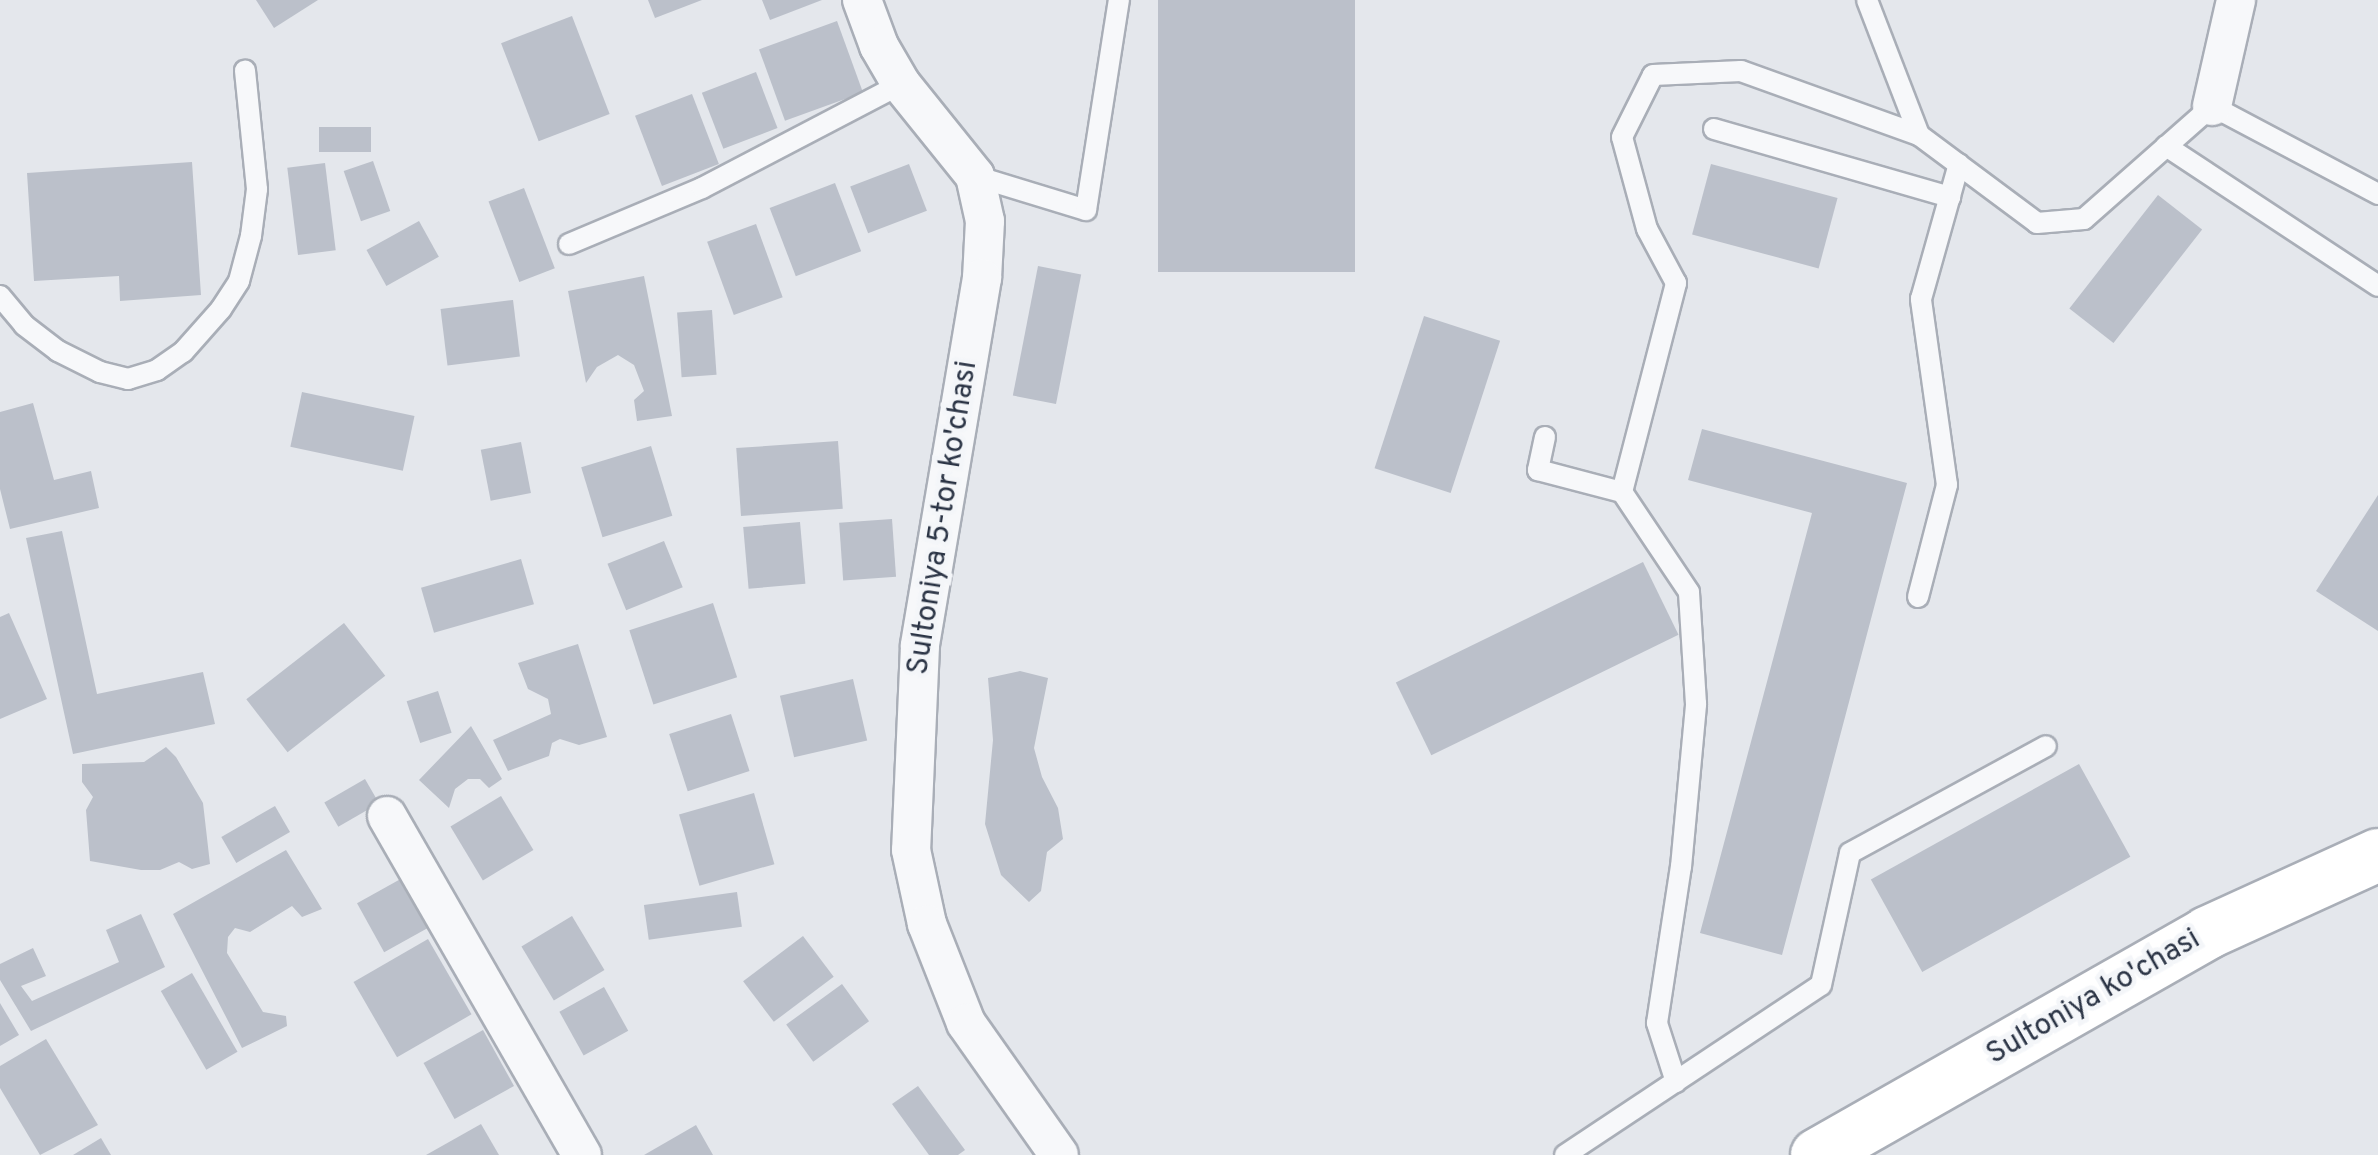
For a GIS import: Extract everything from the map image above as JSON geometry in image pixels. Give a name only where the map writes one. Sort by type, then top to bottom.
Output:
[{"type":"street","name":"Sultoniya 5-tor ko'chasi","points":[[862,0],[879,46],[901,84],[975,176],[986,221],[983,263],[920,646],[912,850],[928,924],[966,1023],[1058,1155]]},
{"type":"street","points":[[2212,106],[2236,0]]},
{"type":"street","points":[[388,816],[582,1155]]},
{"type":"street","name":"Sultoniya ko'chasi","points":[[1817,1155],[2207,933],[2378,855]]},
{"type":"lane","points":[[975,176],[1086,210],[1120,0]]},
{"type":"lane","points":[[1867,0],[1919,135]]},
{"type":"lane","points":[[0,296],[24,325],[58,350],[100,372],[128,379],[157,370],[183,352],[221,309],[239,280],[251,236],[256,189],[245,71]]},
{"type":"lane","points":[[1622,492],[1676,283],[1647,229],[1622,137],[1653,76],[1740,71],[1919,135],[2037,223],[2084,219],[2212,106],[2378,194]]},
{"type":"lane","points":[[569,244],[702,188],[901,84]]},
{"type":"lane","points":[[1714,129],[1950,197]]},
{"type":"lane","points":[[2166,146],[2378,286]]},
{"type":"lane","points":[[1918,597],[1946,484],[1920,298],[1959,164]]},
{"type":"lane","points":[[1545,438],[1538,470],[1622,492],[1688,592],[1696,704],[1681,867],[1657,1023],[1676,1082]]},
{"type":"lane","points":[[1565,1155],[1821,985],[1850,853],[2046,746]]},
{"type":"building","points":[[256,0],[318,0],[274,28]]},
{"type":"building","points":[[648,0],[702,0],[655,18]]},
{"type":"building","points":[[762,0],[822,0],[770,20]]},
{"type":"building","points":[[1158,0],[1355,0],[1355,272],[1158,272]]},
{"type":"building","points":[[572,16],[610,114],[539,141],[501,43]]},
{"type":"building","points":[[837,21],[863,92],[785,121],[759,49]]},
{"type":"building","points":[[756,72],[778,128],[723,149],[702,93]]},
{"type":"building","points":[[692,94],[719,164],[662,186],[635,116]]},
{"type":"building","points":[[319,127],[371,127],[371,152],[319,152]]},
{"type":"building","points":[[373,161],[390,211],[361,221],[344,171]]},
{"type":"building","points":[[192,162],[201,295],[120,301],[119,276],[34,281],[27,173]]},
{"type":"building","points":[[325,163],[336,250],[298,255],[287,168]]},
{"type":"building","points":[[909,164],[927,211],[868,233],[850,187]]},
{"type":"building","points":[[1711,164],[1838,198],[1819,268],[1692,235]]},
{"type":"building","points":[[835,183],[861,251],[796,276],[770,208]]},
{"type":"building","points":[[524,188],[555,268],[519,282],[489,202]]},
{"type":"building","points":[[2158,195],[2202,229],[2113,343],[2069,308]]},
{"type":"building","points":[[419,221],[439,257],[386,286],[367,250]]},
{"type":"building","points":[[756,224],[783,297],[734,315],[707,242]]},
{"type":"building","points":[[1038,266],[1081,274],[1056,404],[1013,396]]},
{"type":"building","points":[[644,276],[672,416],[637,421],[634,400],[644,391],[634,365],[618,355],[597,367],[586,383],[568,291]]},
{"type":"building","points":[[513,300],[520,357],[447,365],[441,309]]},
{"type":"building","points":[[712,310],[717,375],[682,377],[677,312]]},
{"type":"building","points":[[1424,316],[1500,341],[1451,493],[1375,468]]},
{"type":"building","points":[[302,392],[414,416],[403,471],[290,447]]},
{"type":"building","points":[[33,403],[54,480],[91,471],[99,508],[10,529],[0,489],[0,412]]},
{"type":"building","points":[[1702,429],[1907,483],[1782,955],[1700,933],[1812,513],[1688,480]]},
{"type":"building","points":[[838,441],[843,509],[741,516],[736,448]]},
{"type":"building","points":[[521,442],[531,493],[491,501],[481,450]]},
{"type":"building","points":[[651,446],[672,516],[603,537],[581,467]]},
{"type":"building","points":[[2378,495],[2378,631],[2316,591]]},
{"type":"building","points":[[892,519],[896,577],[843,581],[839,523]]},
{"type":"building","points":[[800,522],[805,584],[749,589],[743,527]]},
{"type":"building","points":[[62,531],[97,694],[203,672],[215,724],[73,754],[26,538]]},
{"type":"building","points":[[664,541],[683,587],[626,610],[607,564]]},
{"type":"building","points":[[521,559],[534,604],[434,633],[421,588]]},
{"type":"building","points":[[1643,562],[1679,635],[1431,755],[1396,683]]},
{"type":"building","points":[[713,603],[737,677],[653,704],[629,630]]},
{"type":"building","points":[[9,613],[47,699],[0,719],[0,617]]},
{"type":"building","points":[[344,623],[385,676],[288,752],[246,699]]},
{"type":"building","points":[[578,644],[607,737],[579,745],[560,739],[552,743],[549,756],[508,771],[493,740],[551,714],[548,699],[528,689],[518,663]]},
{"type":"building","points":[[1020,671],[1048,678],[1034,748],[1042,777],[1058,808],[1063,839],[1047,852],[1041,891],[1029,902],[1001,875],[985,824],[993,740],[988,678]]},
{"type":"building","points":[[853,679],[867,740],[794,757],[780,696]]},
{"type":"building","points":[[438,691],[452,733],[420,743],[407,701]]},
{"type":"building","points":[[731,714],[750,771],[688,791],[669,734]]},
{"type":"building","points":[[471,726],[502,779],[489,788],[480,779],[468,779],[455,789],[449,808],[419,780]]},
{"type":"building","points":[[166,747],[203,803],[210,864],[192,869],[179,862],[160,870],[141,870],[90,861],[86,810],[93,797],[82,782],[82,764],[144,762]]},
{"type":"building","points":[[2079,764],[2130,857],[1922,972],[1871,879]]},
{"type":"building","points":[[365,779],[379,803],[338,827],[324,802]]},
{"type":"building","points":[[754,793],[774,864],[699,886],[679,814]]},
{"type":"building","points":[[501,796],[533,850],[483,880],[450,826]]},
{"type":"building","points":[[275,806],[290,832],[236,863],[221,837]]},
{"type":"building","points":[[286,850],[322,909],[302,917],[292,906],[250,932],[235,928],[228,937],[227,953],[263,1012],[286,1016],[287,1026],[242,1048],[173,914]]},
{"type":"building","points":[[406,876],[433,925],[384,952],[357,903]]},
{"type":"building","points":[[737,892],[742,927],[649,940],[644,905]]},
{"type":"building","points":[[141,914],[165,967],[31,1031],[0,980],[0,964],[33,948],[46,976],[21,986],[32,1001],[119,962],[106,930]]},
{"type":"building","points":[[572,916],[604,970],[554,1000],[521,946]]},
{"type":"building","points":[[803,936],[834,977],[774,1022],[743,981]]},
{"type":"building","points":[[428,939],[472,1014],[397,1057],[354,982]]},
{"type":"building","points":[[192,973],[238,1052],[206,1070],[161,991]]},
{"type":"building","points":[[842,984],[869,1021],[813,1062],[786,1025]]},
{"type":"building","points":[[604,987],[628,1031],[584,1055],[559,1012]]},
{"type":"building","points":[[0,1003],[19,1035],[0,1046]]},
{"type":"building","points":[[483,1030],[514,1086],[455,1119],[424,1063]]},
{"type":"building","points":[[46,1039],[98,1125],[40,1155],[0,1088],[0,1066]]},
{"type":"building","points":[[918,1086],[965,1150],[958,1155],[929,1155],[892,1104]]},
{"type":"building","points":[[481,1124],[499,1155],[426,1155]]},
{"type":"building","points":[[696,1125],[713,1155],[644,1155]]},
{"type":"building","points":[[101,1138],[111,1155],[73,1155]]}]
